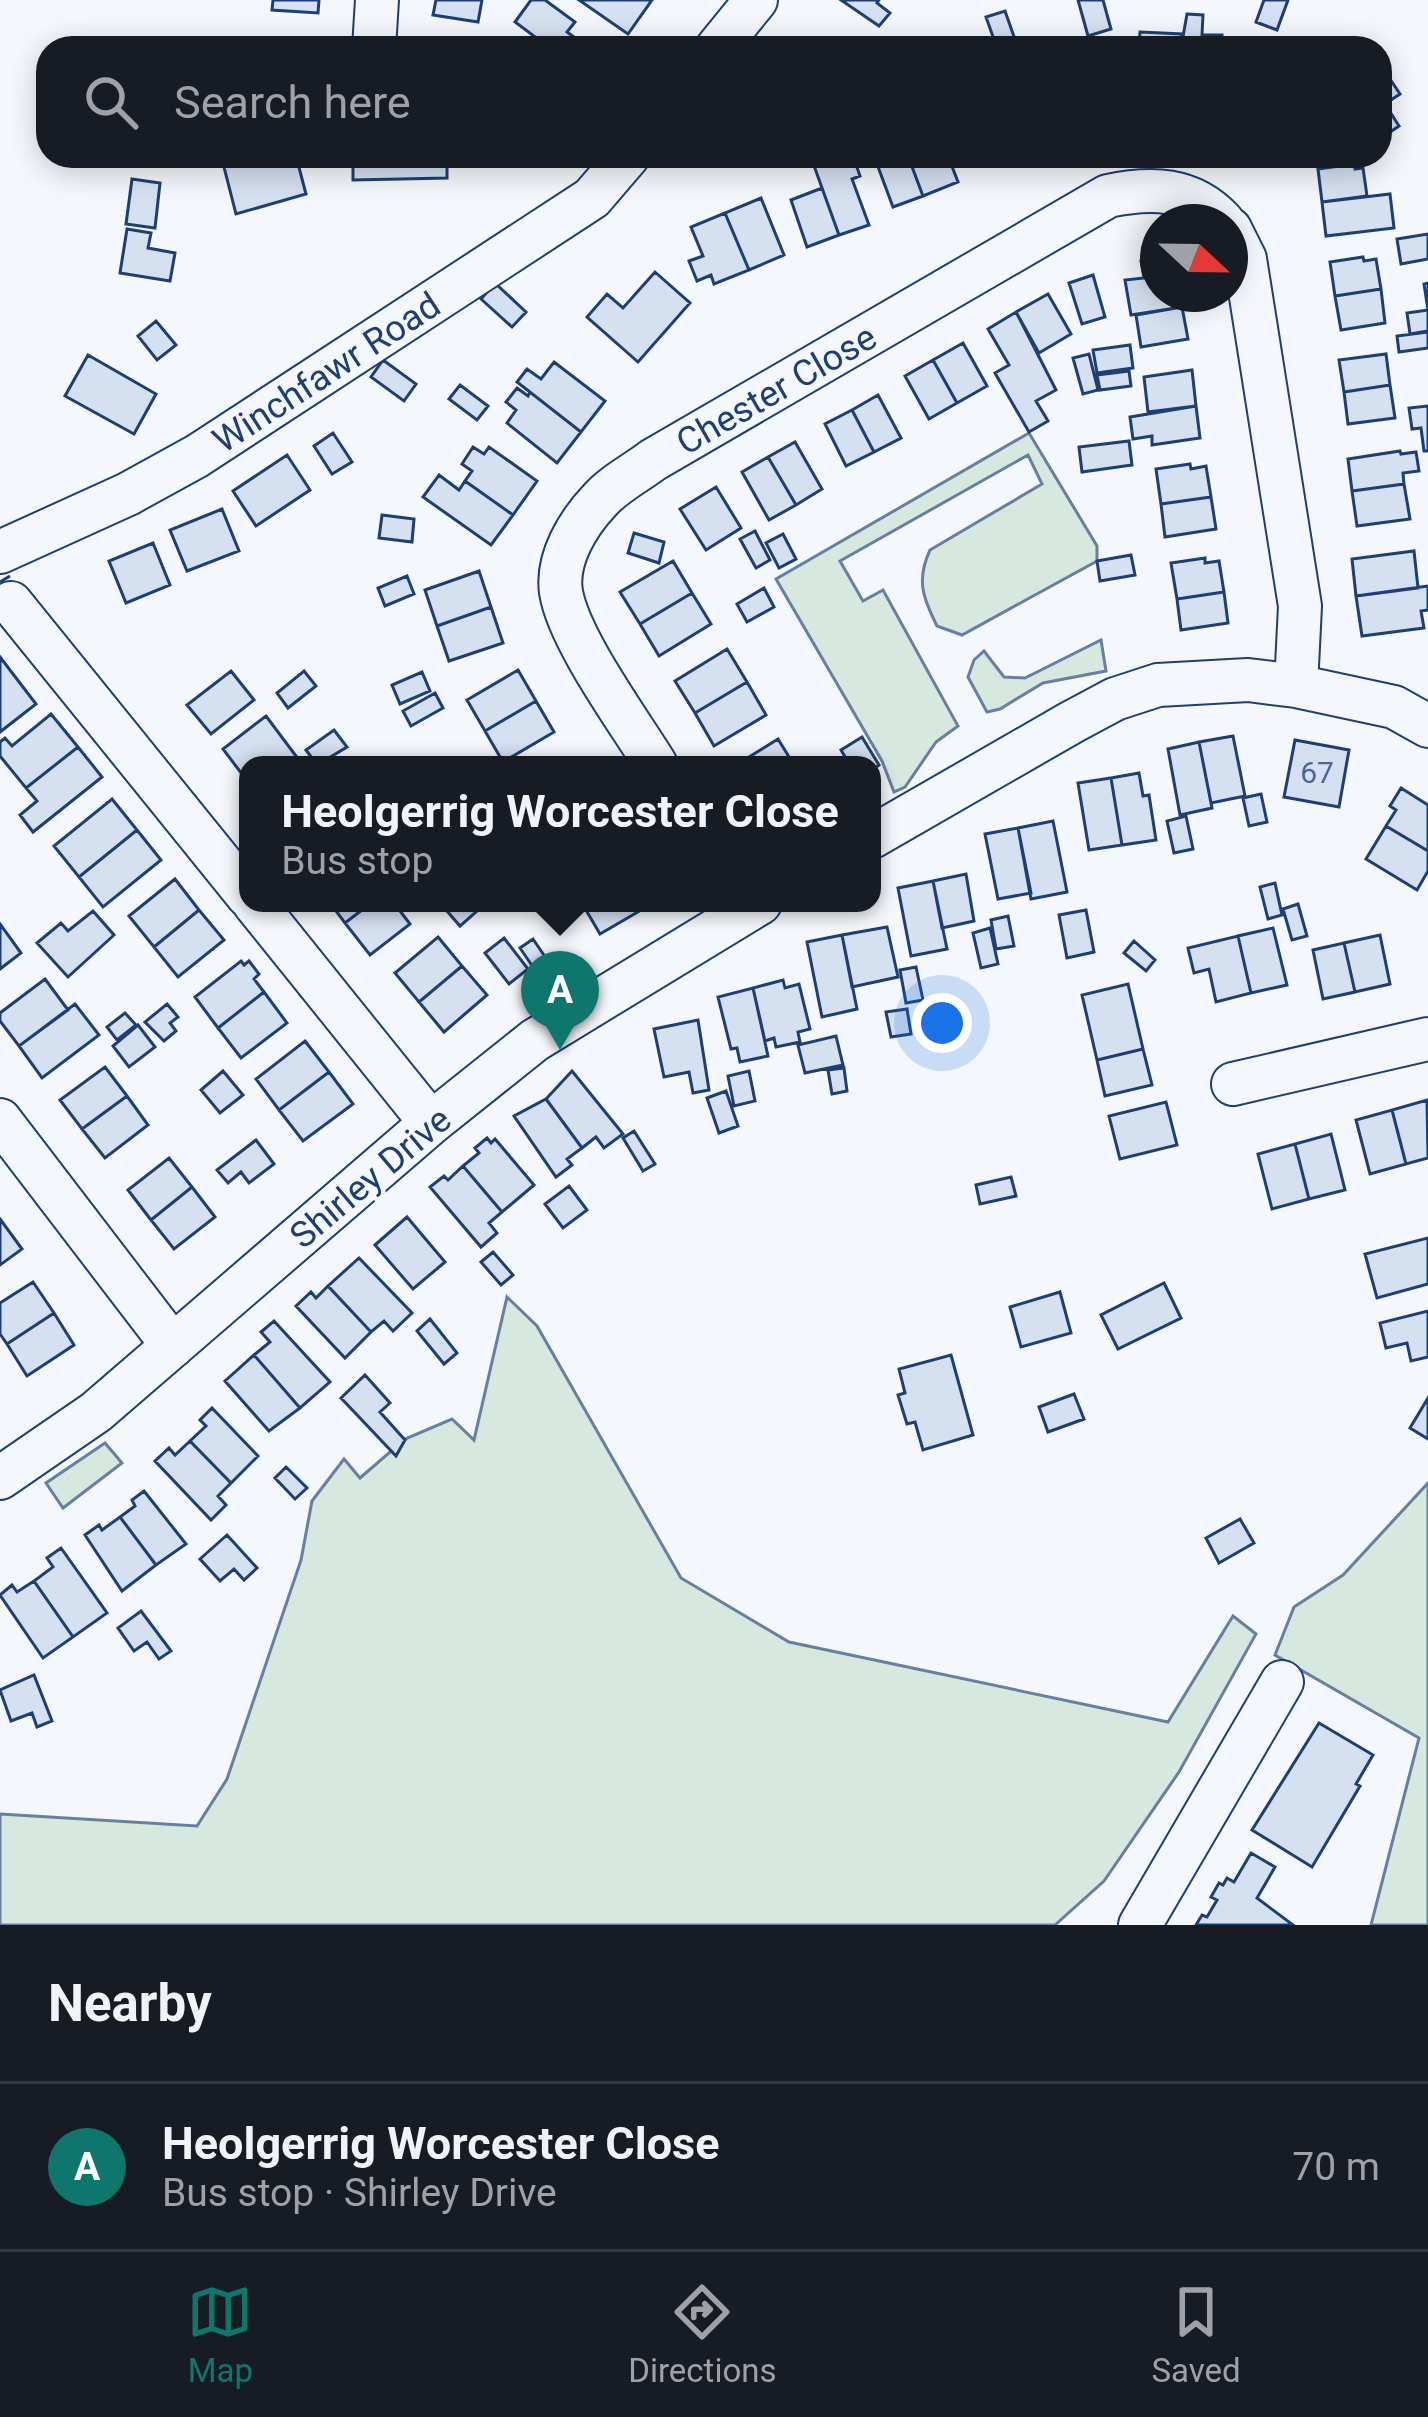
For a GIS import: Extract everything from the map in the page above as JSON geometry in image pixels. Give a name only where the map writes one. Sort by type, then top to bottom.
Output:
[{"type":"street","points":[[375,36],[377,0]]},
{"type":"street","points":[[727,36],[756,0]]},
{"type":"street","name":"Winchfawr Road","points":[[0,551],[128,494],[197,456],[592,198],[618,168]]},
{"type":"street","name":"Chester Close","points":[[651,756],[580,639],[560,588],[564,557],[602,498],[653,460],[1108,196],[1146,188],[1181,194],[1202,204]]},
{"type":"street","points":[[1248,278],[1300,607],[1296,686]]},
{"type":"street","points":[[11,603],[239,885]]},
{"type":"street","points":[[881,832],[1115,699],[1158,685],[1248,680],[1296,686],[1394,707],[1428,725]]},
{"type":"street","points":[[261,912],[431,1123]]},
{"type":"street","name":"Shirley Drive","points":[[0,1478],[96,1412],[431,1123],[579,1010],[738,912]]},
{"type":"street","points":[[1233,1084],[1428,1039]]},
{"type":"street","points":[[0,1120],[173,1346]]},
{"type":"street","points":[[1140,1925],[1282,1682]]},
{"type":"shaded area","points":[[1029,433],[1097,546],[1097,561],[962,635],[937,626],[923,589],[930,550],[1042,484],[1028,455],[840,561],[863,601],[883,590],[958,726],[936,742],[905,787],[894,792],[881,756],[776,579]]},
{"type":"shaded area","points":[[1101,640],[1106,671],[1043,683],[1000,709],[987,712],[968,677],[974,660],[984,651],[1004,677],[1025,678]]},
{"type":"shaded area","points":[[507,1297],[537,1326],[681,1578],[789,1642],[1168,1722],[1233,1616],[1256,1634],[1179,1772],[1104,1881],[1055,1925],[0,1925],[0,1814],[197,1826],[227,1779],[301,1560],[312,1501],[344,1459],[360,1478],[405,1439],[452,1419],[474,1440]]},
{"type":"shaded area","points":[[105,1443],[122,1463],[63,1508],[46,1483]]},
{"type":"shaded area","points":[[1428,1483],[1428,1925],[1371,1925],[1419,1738],[1275,1655],[1294,1607],[1343,1575]]},
{"type":"building","points":[[273,0],[319,0],[318,13],[272,10]]},
{"type":"building","points":[[436,0],[482,0],[478,22],[433,15]]},
{"type":"building","points":[[531,0],[545,0],[575,22],[567,32],[572,36],[534,36],[515,22]]},
{"type":"building","points":[[579,0],[652,0],[628,34]]},
{"type":"building","points":[[841,0],[879,0],[890,13],[879,26]]},
{"type":"building","points":[[1078,0],[1103,0],[1111,29],[1088,36]]},
{"type":"building","points":[[1264,0],[1288,0],[1277,30],[1256,22]]},
{"type":"building","points":[[1005,11],[1014,36],[993,36],[986,17]]},
{"type":"building","points":[[1187,14],[1203,15],[1202,35],[1222,35],[1222,36],[1183,36]]},
{"type":"building","points":[[1140,32],[1182,34],[1182,36],[1140,36]]},
{"type":"building","points":[[224,168],[299,168],[306,194],[236,214]]},
{"type":"building","points":[[353,168],[447,168],[447,178],[353,180]]},
{"type":"building","points":[[815,168],[857,168],[860,176],[852,179],[869,225],[839,235]]},
{"type":"building","points":[[878,168],[912,168],[923,196],[893,207]]},
{"type":"building","points":[[912,168],[953,168],[958,182],[923,196]]},
{"type":"building","points":[[1363,168],[1367,196],[1322,202],[1318,169]]},
{"type":"building","points":[[132,179],[160,183],[155,228],[126,224]]},
{"type":"building","points":[[822,188],[839,235],[807,247],[791,200]]},
{"type":"building","points":[[1390,194],[1394,228],[1326,236],[1322,202]]},
{"type":"building","points":[[761,198],[784,255],[749,270],[725,213]]},
{"type":"building","points":[[725,213],[749,270],[714,284],[711,275],[697,281],[689,261],[703,256],[691,227]]},
{"type":"building","points":[[127,229],[151,233],[148,248],[175,253],[170,281],[120,273]]},
{"type":"building","points":[[1428,234],[1428,259],[1401,264],[1397,239]]},
{"type":"building","points":[[1363,257],[1364,261],[1376,259],[1381,289],[1335,296],[1330,262]]},
{"type":"building","points":[[655,272],[690,303],[638,362],[587,317],[607,294],[623,308]]},
{"type":"building","points":[[1093,275],[1105,317],[1082,324],[1069,283]]},
{"type":"building","points":[[1140,278],[1140,312],[1150,312],[1131,315],[1125,280]]},
{"type":"building","points":[[495,283],[526,312],[512,327],[481,299]]},
{"type":"building","points":[[1381,289],[1385,323],[1341,330],[1335,296]]},
{"type":"building","points":[[1048,294],[1071,334],[1039,353],[1016,312]]},
{"type":"building","points":[[1428,310],[1428,331],[1410,334],[1407,313]]},
{"type":"building","points":[[1016,312],[1056,390],[1036,401],[1048,421],[1029,432],[995,373],[1009,365],[988,329]]},
{"type":"building","points":[[1183,312],[1188,339],[1141,347],[1136,315]]},
{"type":"building","points":[[156,321],[176,345],[157,360],[138,336]]},
{"type":"building","points":[[1428,332],[1428,348],[1399,352],[1397,336]]},
{"type":"building","points":[[963,343],[987,386],[957,403],[933,360]]},
{"type":"building","points":[[1130,345],[1133,368],[1097,373],[1093,350]]},
{"type":"building","points":[[1089,354],[1098,390],[1083,394],[1073,358]]},
{"type":"building","points":[[1386,354],[1390,385],[1344,392],[1339,360]]},
{"type":"building","points":[[88,355],[156,394],[134,434],[65,396]]},
{"type":"building","points":[[383,360],[416,384],[404,401],[371,377]]},
{"type":"building","points":[[933,360],[957,403],[929,419],[905,376]]},
{"type":"building","points":[[554,362],[605,401],[581,432],[517,382],[527,369],[541,379]]},
{"type":"building","points":[[1192,370],[1196,406],[1148,412],[1144,377]]},
{"type":"building","points":[[1129,371],[1131,386],[1100,390],[1097,375]]},
{"type":"building","points":[[460,385],[488,406],[477,420],[449,399]]},
{"type":"building","points":[[1390,385],[1395,418],[1348,424],[1344,392]]},
{"type":"building","points":[[517,388],[528,396],[530,392],[581,432],[557,463],[507,423],[516,410],[506,402]]},
{"type":"building","points":[[878,395],[901,438],[874,452],[852,410]]},
{"type":"building","points":[[1196,406],[1200,438],[1152,445],[1152,436],[1133,439],[1130,417]]},
{"type":"building","points":[[1428,406],[1428,451],[1424,451],[1421,428],[1412,429],[1409,408]]},
{"type":"building","points":[[852,410],[874,452],[846,466],[825,424]]},
{"type":"building","points":[[333,433],[352,462],[332,474],[314,446]]},
{"type":"building","points":[[1129,441],[1132,465],[1082,472],[1079,447]]},
{"type":"building","points":[[795,442],[822,489],[796,505],[768,457]]},
{"type":"building","points":[[473,447],[484,454],[489,447],[537,481],[513,515],[465,481],[472,471],[462,464]]},
{"type":"building","points":[[1416,452],[1419,471],[1403,473],[1404,484],[1352,491],[1348,459]]},
{"type":"building","points":[[287,455],[310,490],[256,526],[233,491]]},
{"type":"building","points":[[768,457],[796,505],[769,520],[742,472]]},
{"type":"building","points":[[1190,464],[1191,469],[1206,466],[1211,497],[1161,504],[1156,469]]},
{"type":"building","points":[[439,475],[459,490],[465,481],[513,515],[491,545],[423,497]]},
{"type":"building","points":[[1404,484],[1410,519],[1357,526],[1352,491]]},
{"type":"building","points":[[716,487],[741,528],[706,550],[680,509]]},
{"type":"building","points":[[1211,497],[1216,529],[1165,537],[1161,504]]},
{"type":"building","points":[[222,509],[239,551],[187,571],[170,530]]},
{"type":"building","points":[[382,515],[414,519],[412,542],[379,538]]},
{"type":"building","points":[[755,531],[770,560],[756,568],[740,539]]},
{"type":"building","points":[[634,533],[664,542],[659,563],[628,553]]},
{"type":"building","points":[[783,534],[796,559],[779,568],[766,543]]},
{"type":"building","points":[[153,543],[170,585],[126,603],[109,561]]},
{"type":"building","points":[[1414,551],[1418,588],[1356,596],[1352,559]]},
{"type":"building","points":[[1131,555],[1135,575],[1100,581],[1097,561]]},
{"type":"building","points":[[1205,558],[1205,563],[1219,561],[1224,592],[1177,599],[1171,563]]},
{"type":"building","points":[[673,561],[692,593],[640,624],[620,592]]},
{"type":"building","points":[[479,571],[491,607],[437,626],[425,590]]},
{"type":"building","points":[[407,576],[414,594],[385,606],[378,588]]},
{"type":"building","points":[[1428,586],[1428,610],[1421,611],[1424,628],[1362,636],[1356,596]]},
{"type":"building","points":[[764,588],[774,607],[747,622],[737,604]]},
{"type":"building","points":[[1224,592],[1228,623],[1181,630],[1177,599]]},
{"type":"building","points":[[692,593],[711,624],[659,656],[640,624]]},
{"type":"building","points":[[491,607],[503,643],[449,661],[437,626]]},
{"type":"building","points":[[727,649],[747,682],[695,713],[675,681]]},
{"type":"building","points":[[0,657],[36,704],[0,732]]},
{"type":"building","points":[[518,670],[536,701],[485,731],[467,700]]},
{"type":"building","points":[[231,671],[254,700],[211,734],[187,705]]},
{"type":"building","points":[[304,671],[316,686],[288,708],[277,693]]},
{"type":"building","points":[[422,672],[430,691],[400,704],[392,685]]},
{"type":"building","points":[[747,682],[766,715],[714,746],[695,713]]},
{"type":"building","points":[[435,693],[443,708],[411,726],[403,711]]},
{"type":"building","points":[[536,701],[554,732],[513,756],[500,756],[485,731]]},
{"type":"building","points":[[51,714],[78,747],[26,788],[0,756],[0,742],[5,738],[12,746]]},
{"type":"building","points":[[266,716],[296,756],[239,756],[239,770],[223,749]]},
{"type":"building","points":[[334,730],[347,747],[332,756],[310,756],[306,750]]},
{"type":"building","points":[[1233,736],[1245,796],[1211,803],[1199,742]]},
{"type":"building","points":[[862,737],[874,756],[845,756],[841,750]]},
{"type":"building","points":[[778,739],[788,756],[751,756]]},
{"type":"building","points":[[1295,740],[1349,750],[1339,807],[1284,797]]},
{"type":"building","points":[[1199,742],[1212,808],[1180,815],[1168,749]]},
{"type":"building","points":[[78,747],[102,777],[33,832],[20,815],[37,801],[26,788]]},
{"type":"building","points":[[1139,773],[1143,796],[1149,795],[1156,840],[1122,845],[1111,778]]},
{"type":"building","points":[[1111,778],[1122,845],[1089,850],[1078,783]]},
{"type":"building","points":[[1401,788],[1428,805],[1428,851],[1386,826],[1396,810],[1390,806]]},
{"type":"building","points":[[1261,794],[1267,822],[1249,826],[1243,798]]},
{"type":"building","points":[[112,799],[137,830],[79,877],[54,846]]},
{"type":"building","points":[[1186,816],[1193,849],[1174,853],[1167,821]]},
{"type":"building","points":[[1053,821],[1067,892],[1031,899],[1018,828]]},
{"type":"building","points":[[1386,826],[1428,851],[1428,871],[1417,890],[1366,859]]},
{"type":"building","points":[[1018,828],[1031,893],[998,899],[985,834]]},
{"type":"building","points":[[137,830],[161,860],[103,907],[79,877]]},
{"type":"building","points":[[966,874],[974,921],[942,928],[933,881]]},
{"type":"building","points":[[175,879],[199,910],[154,947],[129,916]]},
{"type":"building","points":[[933,881],[947,949],[911,956],[898,888]]},
{"type":"building","points":[[1275,883],[1282,915],[1268,919],[1260,887]]},
{"type":"building","points":[[1298,904],[1307,936],[1292,940],[1283,909]]},
{"type":"building","points":[[199,910],[224,940],[178,977],[154,947]]},
{"type":"building","points":[[1086,910],[1094,952],[1067,958],[1059,915]]},
{"type":"building","points":[[93,911],[114,935],[68,977],[37,943],[61,923],[68,931]]},
{"type":"building","points":[[337,912],[359,912],[345,923]]},
{"type":"building","points":[[359,912],[401,912],[410,924],[370,955],[345,923]]},
{"type":"building","points":[[448,912],[476,912],[460,926]]},
{"type":"building","points":[[587,912],[638,912],[600,934]]},
{"type":"building","points":[[1008,916],[1014,946],[996,949],[991,920]]},
{"type":"building","points":[[0,924],[21,953],[0,969]]},
{"type":"building","points":[[887,927],[898,977],[852,987],[842,935]]},
{"type":"building","points":[[990,928],[998,964],[981,968],[973,933]]},
{"type":"building","points":[[1273,928],[1287,985],[1251,993],[1238,936]]},
{"type":"building","points":[[842,935],[857,1009],[822,1017],[807,942]]},
{"type":"building","points":[[1380,935],[1390,984],[1355,992],[1344,943]]},
{"type":"building","points":[[1238,936],[1251,993],[1216,1002],[1209,969],[1194,973],[1188,948]]},
{"type":"building","points":[[438,937],[462,966],[419,1002],[395,973]]},
{"type":"building","points":[[504,938],[528,969],[509,984],[485,953]]},
{"type":"building","points":[[533,939],[550,964],[537,973],[520,948]]},
{"type":"building","points":[[1134,941],[1155,960],[1146,971],[1124,953]]},
{"type":"building","points":[[1344,943],[1355,992],[1323,999],[1313,950]]},
{"type":"building","points":[[241,961],[244,965],[249,961],[259,974],[254,979],[264,992],[218,1028],[195,997]]},
{"type":"building","points":[[462,966],[487,995],[444,1032],[419,1002]]},
{"type":"building","points":[[916,967],[923,1000],[906,1003],[900,970]]},
{"type":"building","points":[[45,979],[68,1010],[19,1046],[0,1021],[0,1013]]},
{"type":"building","points":[[783,980],[785,988],[799,984],[810,1029],[798,1032],[800,1042],[776,1047],[774,1038],[765,1041],[753,988]]},
{"type":"building","points":[[1128,984],[1143,1049],[1097,1060],[1082,995]]},
{"type":"building","points":[[753,988],[768,1056],[740,1062],[737,1048],[731,1049],[718,997]]},
{"type":"building","points":[[264,992],[287,1023],[241,1058],[218,1028]]},
{"type":"building","points":[[75,1004],[99,1035],[42,1078],[19,1046]]},
{"type":"building","points":[[167,1004],[178,1017],[170,1023],[176,1031],[164,1041],[145,1022]]},
{"type":"building","points":[[907,1009],[911,1034],[891,1037],[886,1012]]},
{"type":"building","points":[[125,1013],[136,1025],[117,1040],[107,1027]]},
{"type":"building","points":[[698,1020],[709,1090],[693,1093],[689,1072],[664,1077],[654,1029]]},
{"type":"building","points":[[138,1025],[155,1047],[129,1067],[113,1046]]},
{"type":"building","points":[[836,1036],[843,1065],[805,1073],[798,1045]]},
{"type":"building","points":[[305,1041],[329,1072],[279,1110],[256,1079]]},
{"type":"building","points":[[1143,1049],[1152,1085],[1105,1096],[1097,1060]]},
{"type":"building","points":[[105,1067],[127,1096],[82,1129],[60,1100]]},
{"type":"building","points":[[844,1068],[847,1091],[832,1094],[828,1070]]},
{"type":"building","points":[[223,1071],[243,1095],[220,1113],[201,1090]]},
{"type":"building","points":[[572,1071],[623,1134],[604,1148],[596,1137],[582,1148],[546,1099]]},
{"type":"building","points":[[749,1071],[755,1101],[734,1106],[728,1076]]},
{"type":"building","points":[[329,1072],[353,1104],[303,1141],[279,1110]]},
{"type":"building","points":[[726,1091],[738,1126],[719,1133],[707,1098]]},
{"type":"building","points":[[127,1096],[148,1125],[105,1158],[82,1129]]},
{"type":"building","points":[[546,1099],[582,1148],[567,1159],[572,1165],[556,1177],[514,1116]]},
{"type":"building","points":[[1427,1100],[1428,1158],[1406,1164],[1392,1110]]},
{"type":"building","points":[[1166,1102],[1177,1145],[1120,1159],[1109,1116]]},
{"type":"building","points":[[1392,1110],[1406,1164],[1370,1174],[1356,1120]]},
{"type":"building","points":[[634,1131],[655,1164],[643,1171],[623,1138]]},
{"type":"building","points":[[1331,1134],[1345,1190],[1309,1199],[1295,1144]]},
{"type":"building","points":[[487,1138],[491,1143],[495,1139],[534,1185],[502,1212],[463,1166],[479,1153],[475,1148]]},
{"type":"building","points":[[256,1140],[274,1164],[249,1183],[241,1172],[228,1183],[217,1170]]},
{"type":"building","points":[[1295,1144],[1309,1199],[1272,1209],[1258,1154]]},
{"type":"building","points":[[169,1158],[192,1187],[151,1220],[128,1190]]},
{"type":"building","points":[[463,1166],[502,1212],[489,1223],[497,1233],[481,1247],[430,1187],[444,1176],[448,1180]]},
{"type":"building","points":[[1011,1177],[1016,1196],[980,1204],[976,1185]]},
{"type":"building","points":[[569,1186],[587,1210],[563,1228],[545,1204]]},
{"type":"building","points":[[192,1187],[215,1217],[174,1249],[151,1220]]},
{"type":"building","points":[[407,1217],[445,1262],[413,1289],[375,1245]]},
{"type":"building","points":[[0,1219],[22,1249],[0,1265]]},
{"type":"building","points":[[1428,1238],[1428,1284],[1377,1298],[1365,1254]]},
{"type":"building","points":[[493,1252],[513,1275],[501,1285],[481,1262]]},
{"type":"building","points":[[359,1258],[412,1313],[393,1331],[384,1321],[371,1332],[328,1286]]},
{"type":"building","points":[[33,1282],[54,1313],[7,1344],[0,1334],[0,1303]]},
{"type":"building","points":[[1164,1283],[1181,1318],[1118,1349],[1101,1315]]},
{"type":"building","points":[[328,1286],[371,1332],[345,1358],[296,1306],[311,1292],[316,1298]]},
{"type":"building","points":[[1060,1292],[1071,1333],[1021,1347],[1010,1307]]},
{"type":"building","points":[[1428,1311],[1428,1357],[1411,1361],[1407,1343],[1386,1348],[1380,1323]]},
{"type":"building","points":[[54,1313],[74,1345],[27,1376],[7,1344]]},
{"type":"building","points":[[430,1319],[457,1353],[444,1364],[417,1331]]},
{"type":"building","points":[[274,1321],[330,1382],[300,1408],[254,1355],[270,1342],[261,1332]]},
{"type":"building","points":[[254,1355],[300,1408],[269,1431],[225,1381]]},
{"type":"building","points":[[951,1355],[973,1435],[923,1450],[915,1422],[907,1424],[898,1395],[905,1393],[899,1369]]},
{"type":"building","points":[[365,1375],[390,1403],[380,1412],[405,1440],[396,1456],[341,1398]]},
{"type":"building","points":[[1074,1394],[1084,1419],[1048,1432],[1039,1407]]},
{"type":"building","points":[[1428,1398],[1428,1439],[1410,1428]]},
{"type":"building","points":[[212,1408],[258,1456],[231,1483],[190,1441],[206,1426],[200,1420]]},
{"type":"building","points":[[190,1441],[231,1483],[218,1496],[226,1505],[211,1520],[155,1461],[169,1448],[175,1455]]},
{"type":"building","points":[[286,1467],[307,1488],[295,1499],[275,1478]]},
{"type":"building","points":[[144,1491],[186,1544],[156,1565],[120,1517]]},
{"type":"building","points":[[120,1517],[156,1565],[122,1591],[85,1535]]},
{"type":"building","points":[[1240,1519],[1254,1543],[1219,1563],[1206,1538]]},
{"type":"building","points":[[227,1535],[257,1568],[244,1580],[234,1569],[220,1581],[200,1559]]},
{"type":"building","points":[[61,1548],[107,1613],[73,1637],[34,1581],[53,1567],[47,1558]]},
{"type":"building","points":[[34,1581],[73,1637],[43,1658],[0,1595],[12,1585],[17,1592]]},
{"type":"building","points":[[141,1611],[171,1651],[159,1659],[147,1642],[134,1651],[118,1628]]},
{"type":"building","points":[[34,1675],[52,1721],[37,1727],[32,1713],[11,1721],[0,1690]]},
{"type":"building","points":[[1319,1723],[1373,1755],[1312,1867],[1252,1830]]},
{"type":"building","points":[[1251,1853],[1275,1867],[1257,1898],[1293,1925],[1196,1925],[1217,1900],[1211,1897],[1219,1883],[1223,1885],[1227,1878],[1234,1882]]},
{"type":"fence","points":[[0,582],[10,576]]},
{"type":"place","name":"Heolgerrig Worcester Close","points":[[560,1050]]}]
